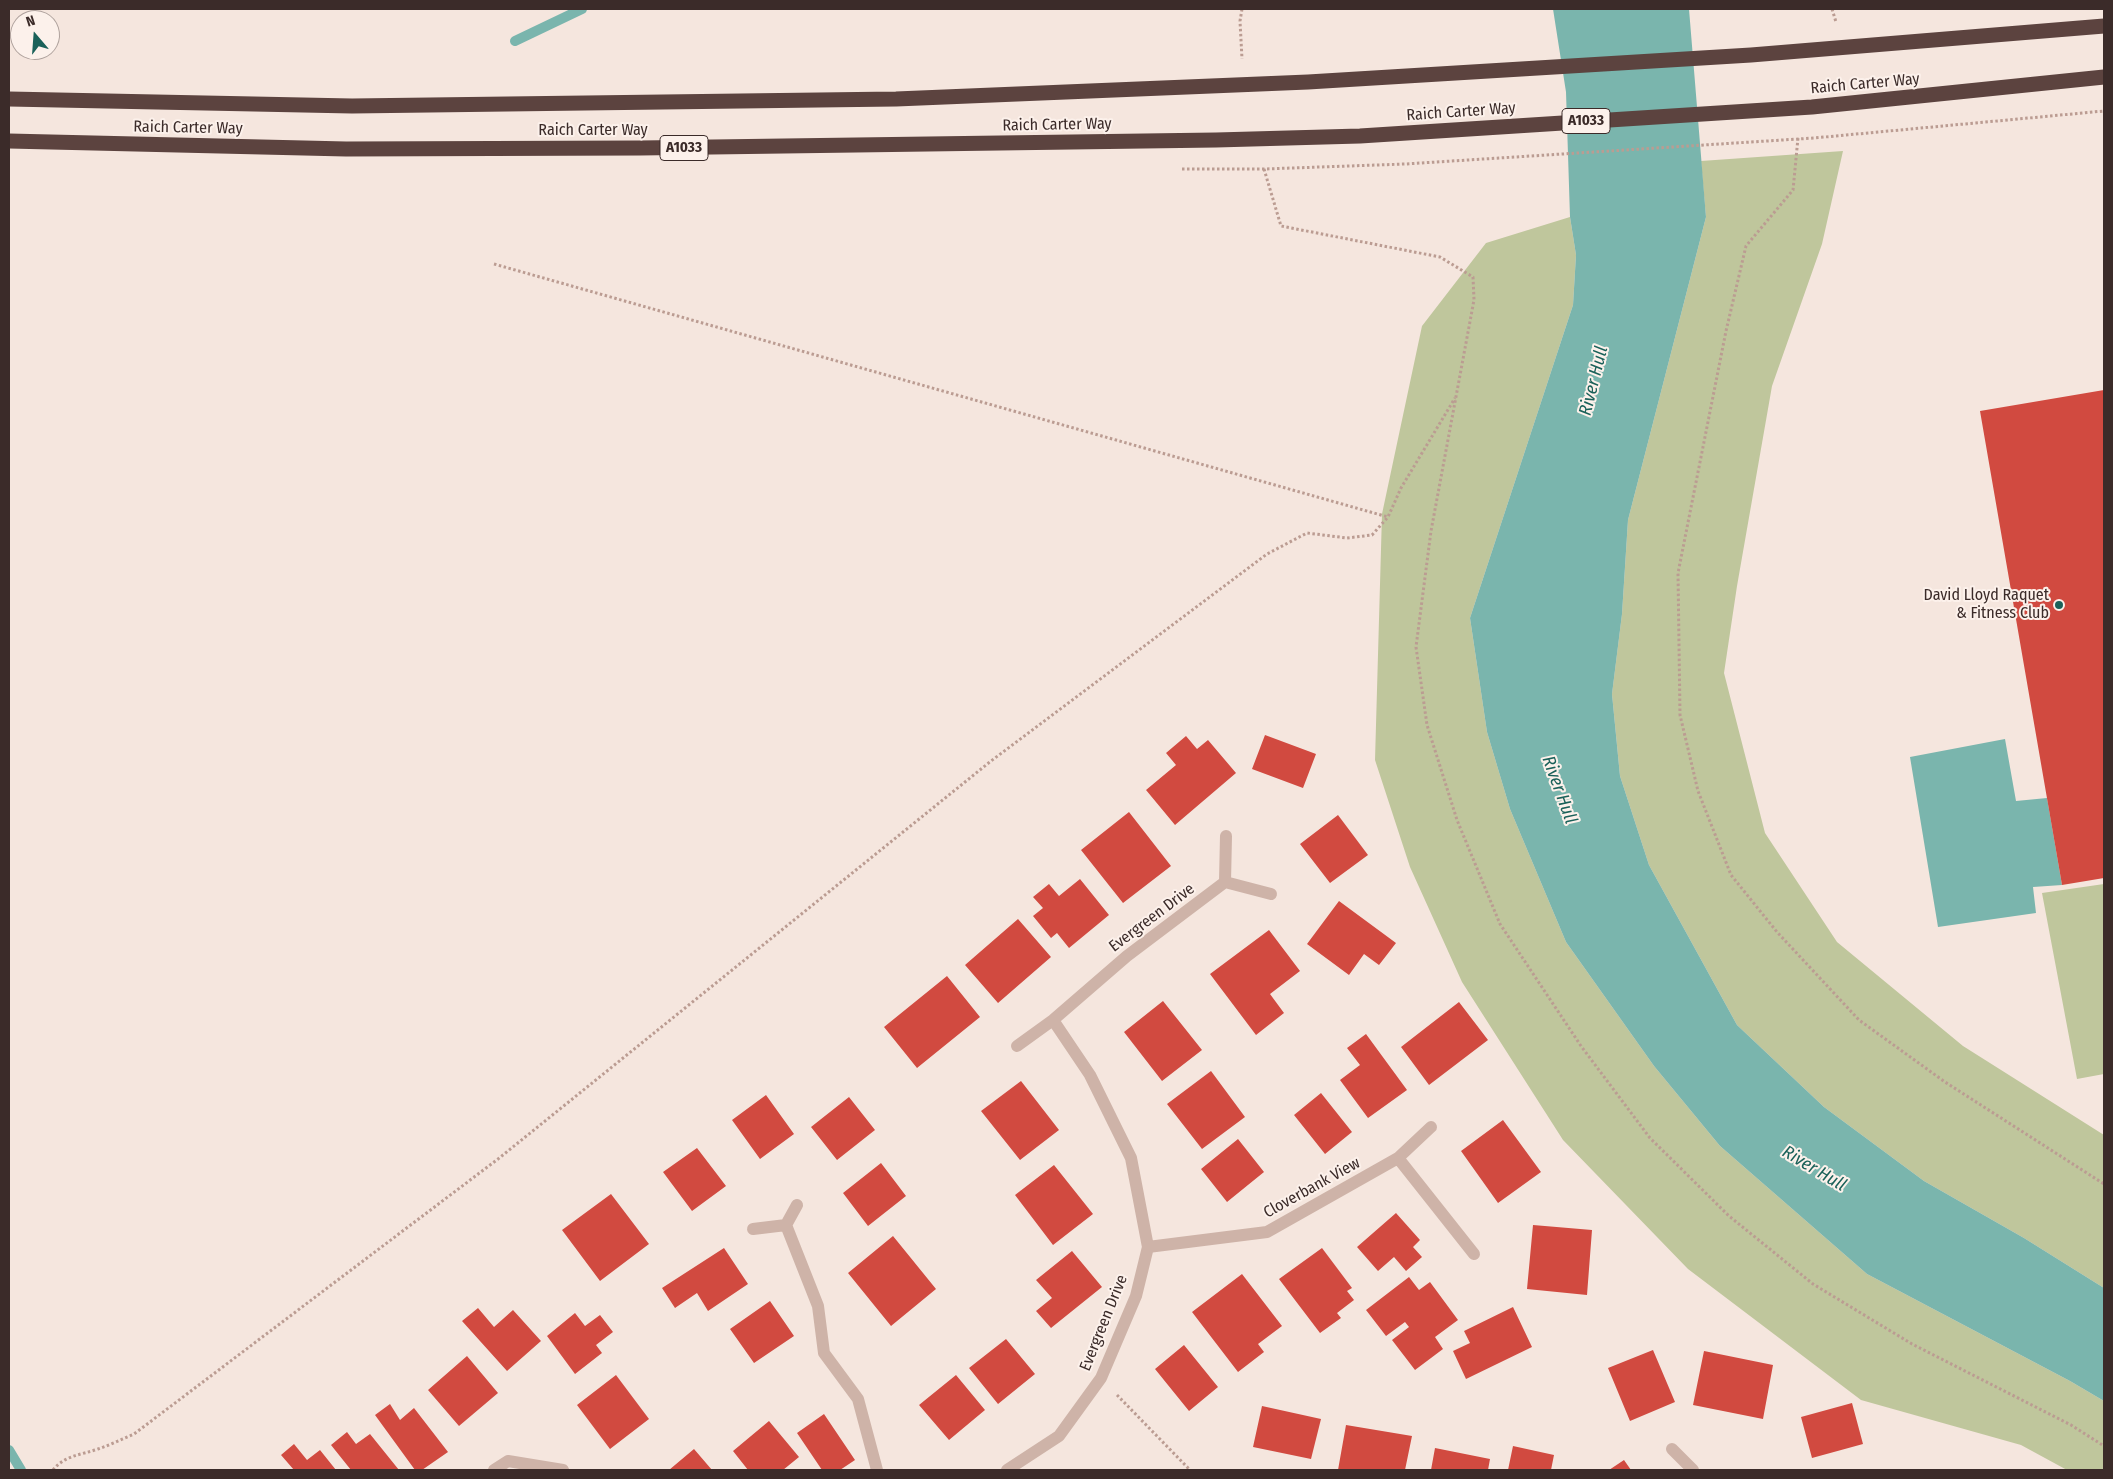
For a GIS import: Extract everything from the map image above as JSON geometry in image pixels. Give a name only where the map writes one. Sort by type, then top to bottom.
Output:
[{"type":"highway","name":"Raich Carter Way","points":[[9,99],[352,106],[634,104],[896,99],[1308,82],[1751,55],[2104,26]]},
{"type":"highway","name":"Raich Carter Way","points":[[9,141],[346,149],[640,148],[1216,140],[1360,136],[1812,107],[2104,77]]},
{"type":"street","points":[[1226,836],[1225,882],[1272,894]]},
{"type":"street","name":"Evergreen Drive","points":[[1017,1046],[1053,1020],[1127,956],[1225,882]]},
{"type":"street","name":"Evergreen Drive","points":[[1007,1470],[1059,1436],[1101,1378],[1136,1296],[1148,1247],[1130,1158],[1090,1075],[1053,1020]]},
{"type":"street","name":"Cloverbank View","points":[[1148,1247],[1267,1232],[1398,1158],[1431,1127]]},
{"type":"street","points":[[1398,1158],[1474,1254]]},
{"type":"street","points":[[786,1225],[797,1205]]},
{"type":"street","points":[[753,1229],[786,1225]]},
{"type":"street","points":[[786,1225],[818,1306],[824,1353],[858,1400],[878,1470]]},
{"type":"street","points":[[1672,1449],[1693,1470]]},
{"type":"street","points":[[494,1470],[508,1462],[563,1470]]},
{"type":"path","points":[[1242,9],[1240,22],[1242,59]]},
{"type":"path","points":[[1832,9],[1836,23]]},
{"type":"path","points":[[1405,164],[1798,138],[2104,111]]},
{"type":"path","points":[[1798,138],[1793,190],[1746,246],[1726,331],[1678,572],[1680,715],[1698,791],[1732,875],[1777,932],[1859,1020],[1945,1082],[2104,1184]]},
{"type":"path","points":[[1264,169],[1281,226],[1440,258],[1473,277],[1474,300],[1431,531],[1416,647],[1426,724],[1456,820],[1500,924],[1581,1046],[1650,1138],[1730,1216],[1813,1284],[1912,1344],[2071,1425],[2104,1446]]},
{"type":"path","points":[[494,264],[1388,517]]},
{"type":"path","points":[[53,1470],[59,1462],[76,1454],[97,1450],[134,1434],[498,1159],[991,761],[1268,554],[1307,533],[1347,538],[1372,535],[1388,517],[1401,488],[1455,398]]},
{"type":"path","points":[[1101,1378],[1190,1470]]},
{"type":"green space","points":[[1843,151],[1822,244],[1772,386],[1737,586],[1724,673],[1765,833],[1837,942],[1963,1046],[2104,1135],[2104,1288],[2024,1238],[1924,1181],[1824,1107],[1737,1025],[1649,865],[1620,776],[1612,694],[1622,614],[1628,520],[1706,217],[1701,161]]},
{"type":"green space","points":[[1570,217],[1576,255],[1573,305],[1470,618],[1487,732],[1510,809],[1566,942],[1654,1066],[1720,1146],[1867,1274],[2070,1381],[2104,1401],[2104,1470],[2067,1470],[2021,1445],[1861,1400],[1688,1269],[1563,1140],[1462,982],[1410,867],[1375,760],[1382,514],[1422,326],[1486,243]]},
{"type":"green space","points":[[2104,884],[2104,1074],[2077,1079],[2042,893]]},
{"type":"water","name":"River Hull","points":[[1553,9],[1689,9],[1706,217],[1628,520],[1622,614],[1612,694],[1620,776],[1649,865],[1737,1025],[1824,1107],[1924,1181],[2024,1238],[2104,1288],[2104,1401],[2070,1381],[1867,1274],[1720,1146],[1654,1066],[1566,942],[1510,809],[1487,732],[1470,618],[1573,305],[1576,255],[1570,217],[1566,92]]},
{"type":"water","points":[[2005,739],[2016,801],[2047,798],[2062,885],[2033,887],[2036,913],[1938,927],[1910,757]]},
{"type":"building","name":"David Lloyd Raquet & Fitness Club","points":[[2104,390],[2104,878],[2062,885],[1980,411]]},
{"type":"building","points":[[1265,735],[1316,754],[1303,788],[1252,769]]},
{"type":"building","points":[[1186,736],[1197,749],[1208,740],[1236,773],[1175,825],[1146,790],[1176,765],[1166,753]]},
{"type":"building","points":[[1129,812],[1171,866],[1123,903],[1081,850]]},
{"type":"building","points":[[1338,815],[1368,855],[1330,883],[1300,844]]},
{"type":"building","points":[[1080,879],[1109,915],[1069,948],[1057,933],[1051,938],[1033,916],[1043,908],[1033,897],[1049,884],[1059,896]]},
{"type":"building","points":[[1339,901],[1396,943],[1379,965],[1364,954],[1349,975],[1307,944]]},
{"type":"building","points":[[1018,919],[1051,957],[998,1003],[965,965]]},
{"type":"building","points":[[1269,930],[1300,971],[1270,994],[1284,1013],[1256,1035],[1210,974]]},
{"type":"building","points":[[947,976],[980,1017],[917,1068],[884,1027]]},
{"type":"building","points":[[1163,1001],[1202,1050],[1162,1081],[1124,1032]]},
{"type":"building","points":[[1459,1002],[1488,1040],[1429,1085],[1401,1047]]},
{"type":"building","points":[[1366,1034],[1407,1090],[1368,1118],[1340,1080],[1360,1065],[1347,1048]]},
{"type":"building","points":[[1211,1071],[1245,1117],[1202,1149],[1167,1104]]},
{"type":"building","points":[[1021,1081],[1059,1130],[1020,1160],[981,1111]]},
{"type":"building","points":[[1321,1093],[1352,1132],[1325,1154],[1294,1115]]},
{"type":"building","points":[[766,1095],[794,1134],[760,1159],[732,1120]]},
{"type":"building","points":[[849,1097],[875,1130],[837,1160],[811,1127]]},
{"type":"building","points":[[1503,1120],[1541,1172],[1498,1203],[1461,1151]]},
{"type":"building","points":[[1238,1139],[1264,1172],[1227,1202],[1201,1169]]},
{"type":"building","points":[[697,1148],[726,1186],[692,1211],[663,1172]]},
{"type":"building","points":[[881,1163],[906,1196],[868,1226],[843,1193]]},
{"type":"building","points":[[1054,1165],[1093,1214],[1053,1245],[1015,1195]]},
{"type":"building","points":[[611,1194],[649,1244],[600,1281],[562,1230]]},
{"type":"building","points":[[1396,1213],[1420,1240],[1413,1247],[1422,1257],[1406,1271],[1394,1257],[1378,1271],[1357,1247]]},
{"type":"building","points":[[1533,1225],[1592,1230],[1587,1295],[1527,1289]]},
{"type":"building","points":[[893,1236],[936,1289],[891,1326],[848,1273]]},
{"type":"building","points":[[724,1248],[748,1284],[708,1311],[697,1293],[675,1308],[662,1288]]},
{"type":"building","points":[[1322,1248],[1352,1288],[1347,1291],[1354,1300],[1337,1313],[1341,1318],[1320,1333],[1279,1279]]},
{"type":"building","points":[[1072,1251],[1102,1287],[1051,1328],[1036,1311],[1052,1298],[1036,1280]]},
{"type":"building","points":[[1242,1274],[1282,1326],[1258,1344],[1264,1352],[1238,1372],[1192,1312]]},
{"type":"building","points":[[1409,1277],[1419,1290],[1430,1282],[1458,1320],[1435,1337],[1443,1349],[1415,1370],[1392,1340],[1409,1327],[1405,1322],[1386,1336],[1366,1310]]},
{"type":"building","points":[[770,1301],[794,1336],[754,1363],[730,1329]]},
{"type":"building","points":[[1513,1307],[1532,1347],[1466,1379],[1453,1351],[1470,1343],[1464,1331]]},
{"type":"building","points":[[478,1308],[494,1327],[513,1310],[541,1341],[507,1371],[462,1321]]},
{"type":"building","points":[[575,1313],[585,1326],[600,1315],[613,1332],[596,1345],[602,1353],[575,1374],[547,1336]]},
{"type":"building","points":[[1006,1339],[1035,1374],[998,1404],[969,1368]]},
{"type":"building","points":[[1184,1345],[1218,1387],[1189,1411],[1155,1369]]},
{"type":"building","points":[[1653,1350],[1675,1402],[1630,1421],[1608,1368]]},
{"type":"building","points":[[1704,1351],[1773,1365],[1763,1419],[1693,1405]]},
{"type":"building","points":[[467,1356],[498,1393],[459,1426],[428,1390]]},
{"type":"building","points":[[616,1375],[649,1419],[610,1449],[577,1405]]},
{"type":"building","points":[[956,1375],[985,1410],[949,1440],[919,1405]]},
{"type":"building","points":[[1852,1403],[1863,1444],[1812,1458],[1801,1417]]},
{"type":"building","points":[[390,1404],[400,1420],[414,1408],[448,1452],[422,1470],[415,1470],[375,1415]]},
{"type":"building","points":[[1262,1406],[1321,1419],[1311,1459],[1253,1447]]},
{"type":"building","points":[[824,1414],[855,1460],[840,1470],[822,1470],[797,1433]]},
{"type":"building","points":[[769,1421],[799,1457],[783,1470],[748,1470],[733,1451]]},
{"type":"building","points":[[1346,1425],[1412,1436],[1405,1470],[1338,1470]]},
{"type":"building","points":[[347,1432],[356,1444],[370,1434],[399,1470],[351,1470],[331,1445]]},
{"type":"building","points":[[294,1444],[307,1460],[320,1450],[336,1470],[294,1470],[281,1455]]},
{"type":"building","points":[[1513,1446],[1554,1455],[1551,1470],[1508,1470]]},
{"type":"building","points":[[1435,1448],[1490,1459],[1488,1470],[1431,1470]]},
{"type":"building","points":[[694,1449],[712,1470],[669,1470]]},
{"type":"building","points":[[1624,1460],[1631,1470],[1609,1470]]},
{"type":"waterway","points":[[515,41],[582,9]]},
{"type":"waterway","points":[[9,1450],[21,1470]]},
{"type":"place","name":"David Lloyd Raquet & Fitness Club","points":[[2059,605]]}]
